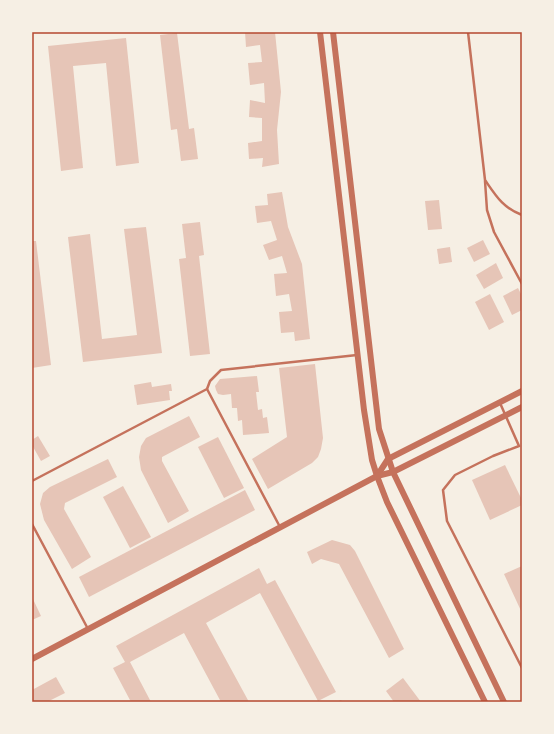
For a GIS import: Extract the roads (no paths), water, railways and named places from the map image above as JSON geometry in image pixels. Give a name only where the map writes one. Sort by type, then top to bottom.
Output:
[{"type":"street","points":[[320,32],[368,436],[377,476],[387,502],[484,702]]},
{"type":"street","points":[[333,32],[378,429],[393,472],[504,702]]},
{"type":"street","points":[[377,476],[388,459],[522,391]]},
{"type":"street","points":[[32,659],[377,476],[393,472],[522,406]]},
{"type":"lane","points":[[468,32],[487,210],[494,232],[522,284]]},
{"type":"lane","points":[[485,180],[498,199],[514,212],[522,215]]},
{"type":"lane","points":[[32,481],[207,389],[210,381],[221,370],[358,354]]},
{"type":"lane","points":[[207,389],[280,528]]},
{"type":"lane","points":[[500,403],[519,446],[493,456],[455,475],[443,490],[447,521],[522,668]]},
{"type":"lane","points":[[32,524],[88,630]]}]
